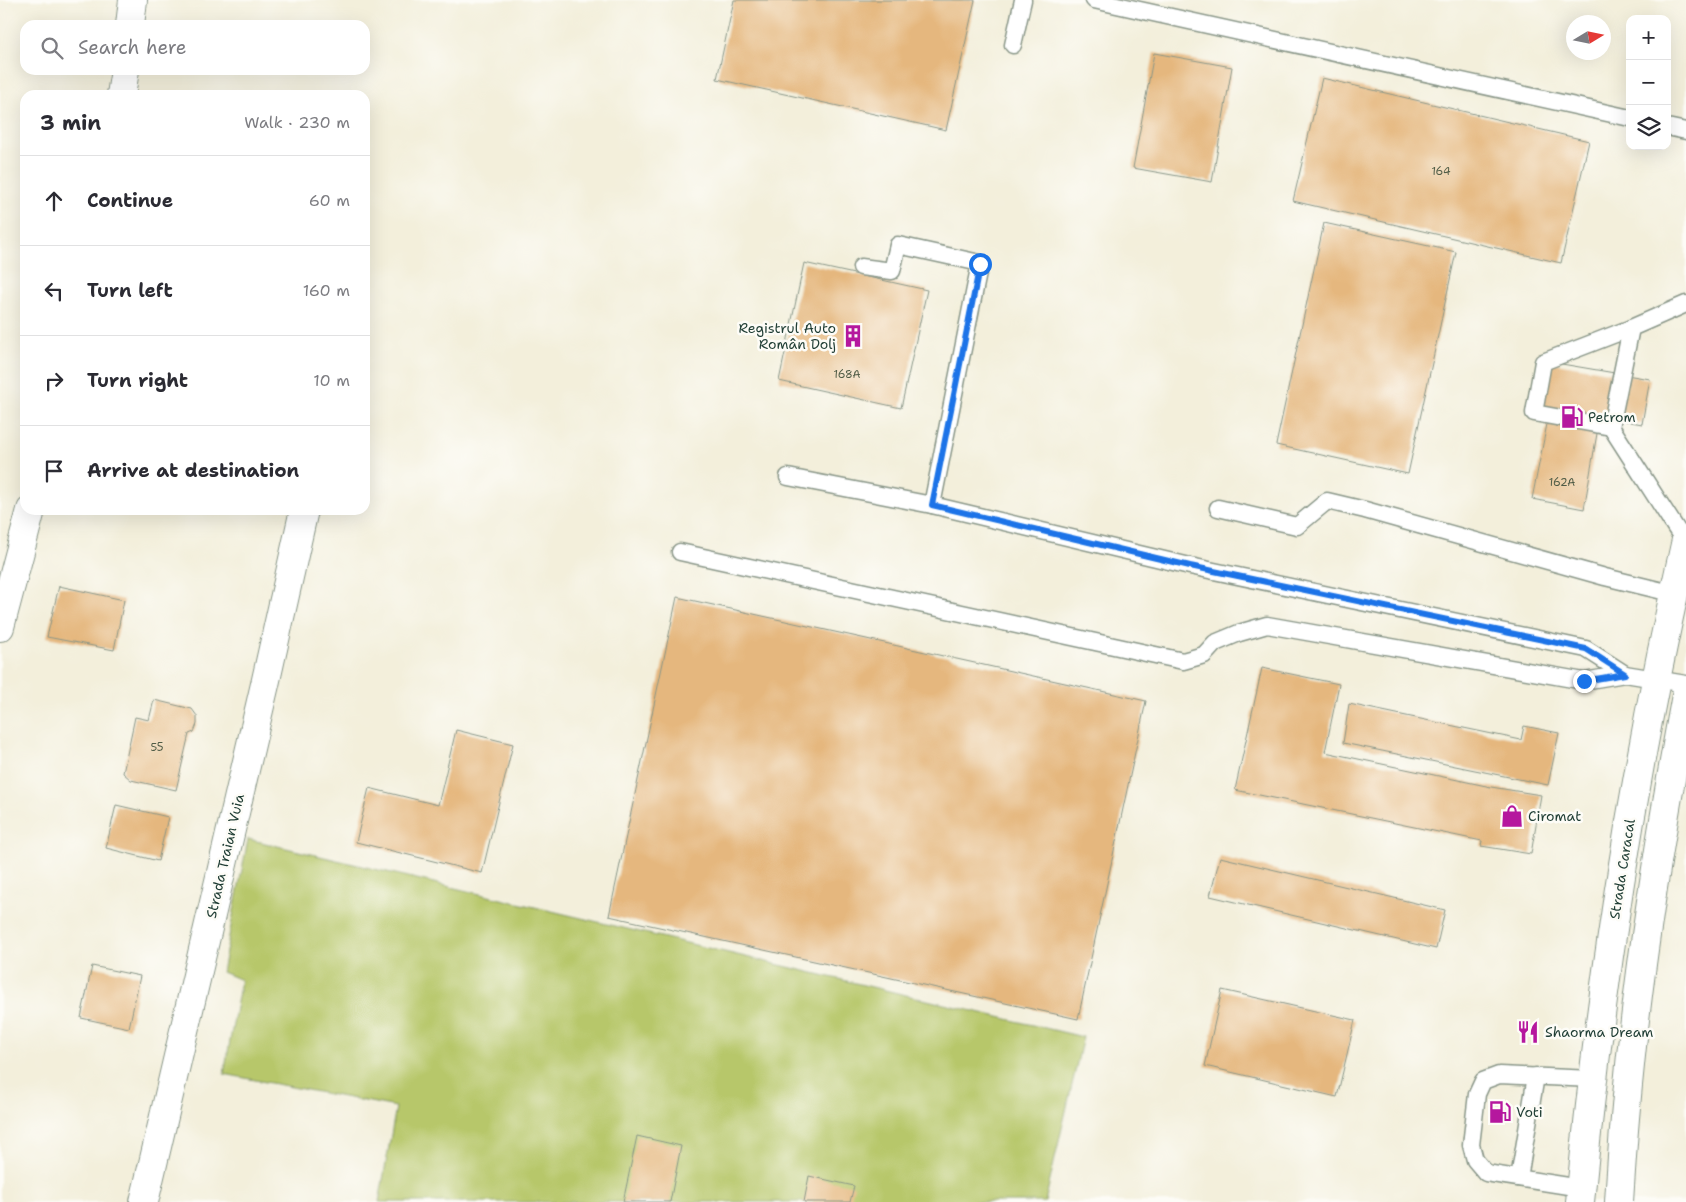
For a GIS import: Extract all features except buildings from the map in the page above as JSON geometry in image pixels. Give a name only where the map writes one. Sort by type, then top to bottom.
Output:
[{"type":"main road","points":[[131,20],[133,0]]},
{"type":"main road","points":[[122,90],[124,75]]},
{"type":"main road","points":[[0,627],[30,515]]},
{"type":"main road","name":"Strada Traian Vuia","points":[[144,1202],[264,690],[303,515]]},
{"type":"main road","name":"Strada Caracal","points":[[1581,1195],[1593,1079],[1618,892],[1657,680],[1686,543]]},
{"type":"main road","points":[[1619,1202],[1626,1107],[1641,974],[1677,788],[1686,695]]},
{"type":"lane","points":[[1013,45],[1023,0]]},
{"type":"lane","points":[[1094,0],[1626,117]]},
{"type":"lane","points":[[1671,127],[1686,131]]},
{"type":"lane","points":[[861,267],[892,271],[898,246],[980,264],[932,505]]},
{"type":"lane","points":[[1611,427],[1534,412],[1543,362],[1631,328],[1686,304]]},
{"type":"lane","points":[[1631,328],[1611,427],[1686,543]]},
{"type":"lane","points":[[788,477],[932,505],[1190,566],[1586,649],[1625,674]]},
{"type":"lane","points":[[1218,508],[1297,526],[1327,501],[1605,577],[1675,594]]},
{"type":"lane","points":[[680,552],[1183,661],[1204,655],[1215,643],[1239,633],[1267,625],[1584,681],[1625,674],[1686,684]]},
{"type":"lane","points":[[1581,1195],[1519,1178],[1486,1173],[1475,1160],[1471,1145],[1477,1094],[1483,1081],[1499,1075],[1593,1079]]},
{"type":"lane","points":[[1519,1178],[1536,1076]]},
{"type":"green space","points":[[248,839],[1083,1037],[1045,1202],[379,1202],[396,1107],[224,1074],[241,980],[222,972]]},
{"type":"place","name":"Registrul Auto Român Dolj","points":[[853,336]]},
{"type":"place","name":"Petrom","points":[[1572,417]]},
{"type":"place","name":"Ciromat","points":[[1512,816]]},
{"type":"place","name":"Shaorma Dream","points":[[1528,1032]]},
{"type":"place","name":"Voti","points":[[1500,1112]]},
{"type":"route","points":[[980,264],[932,505],[1190,566],[1586,649],[1625,674],[1584,681]]}]
